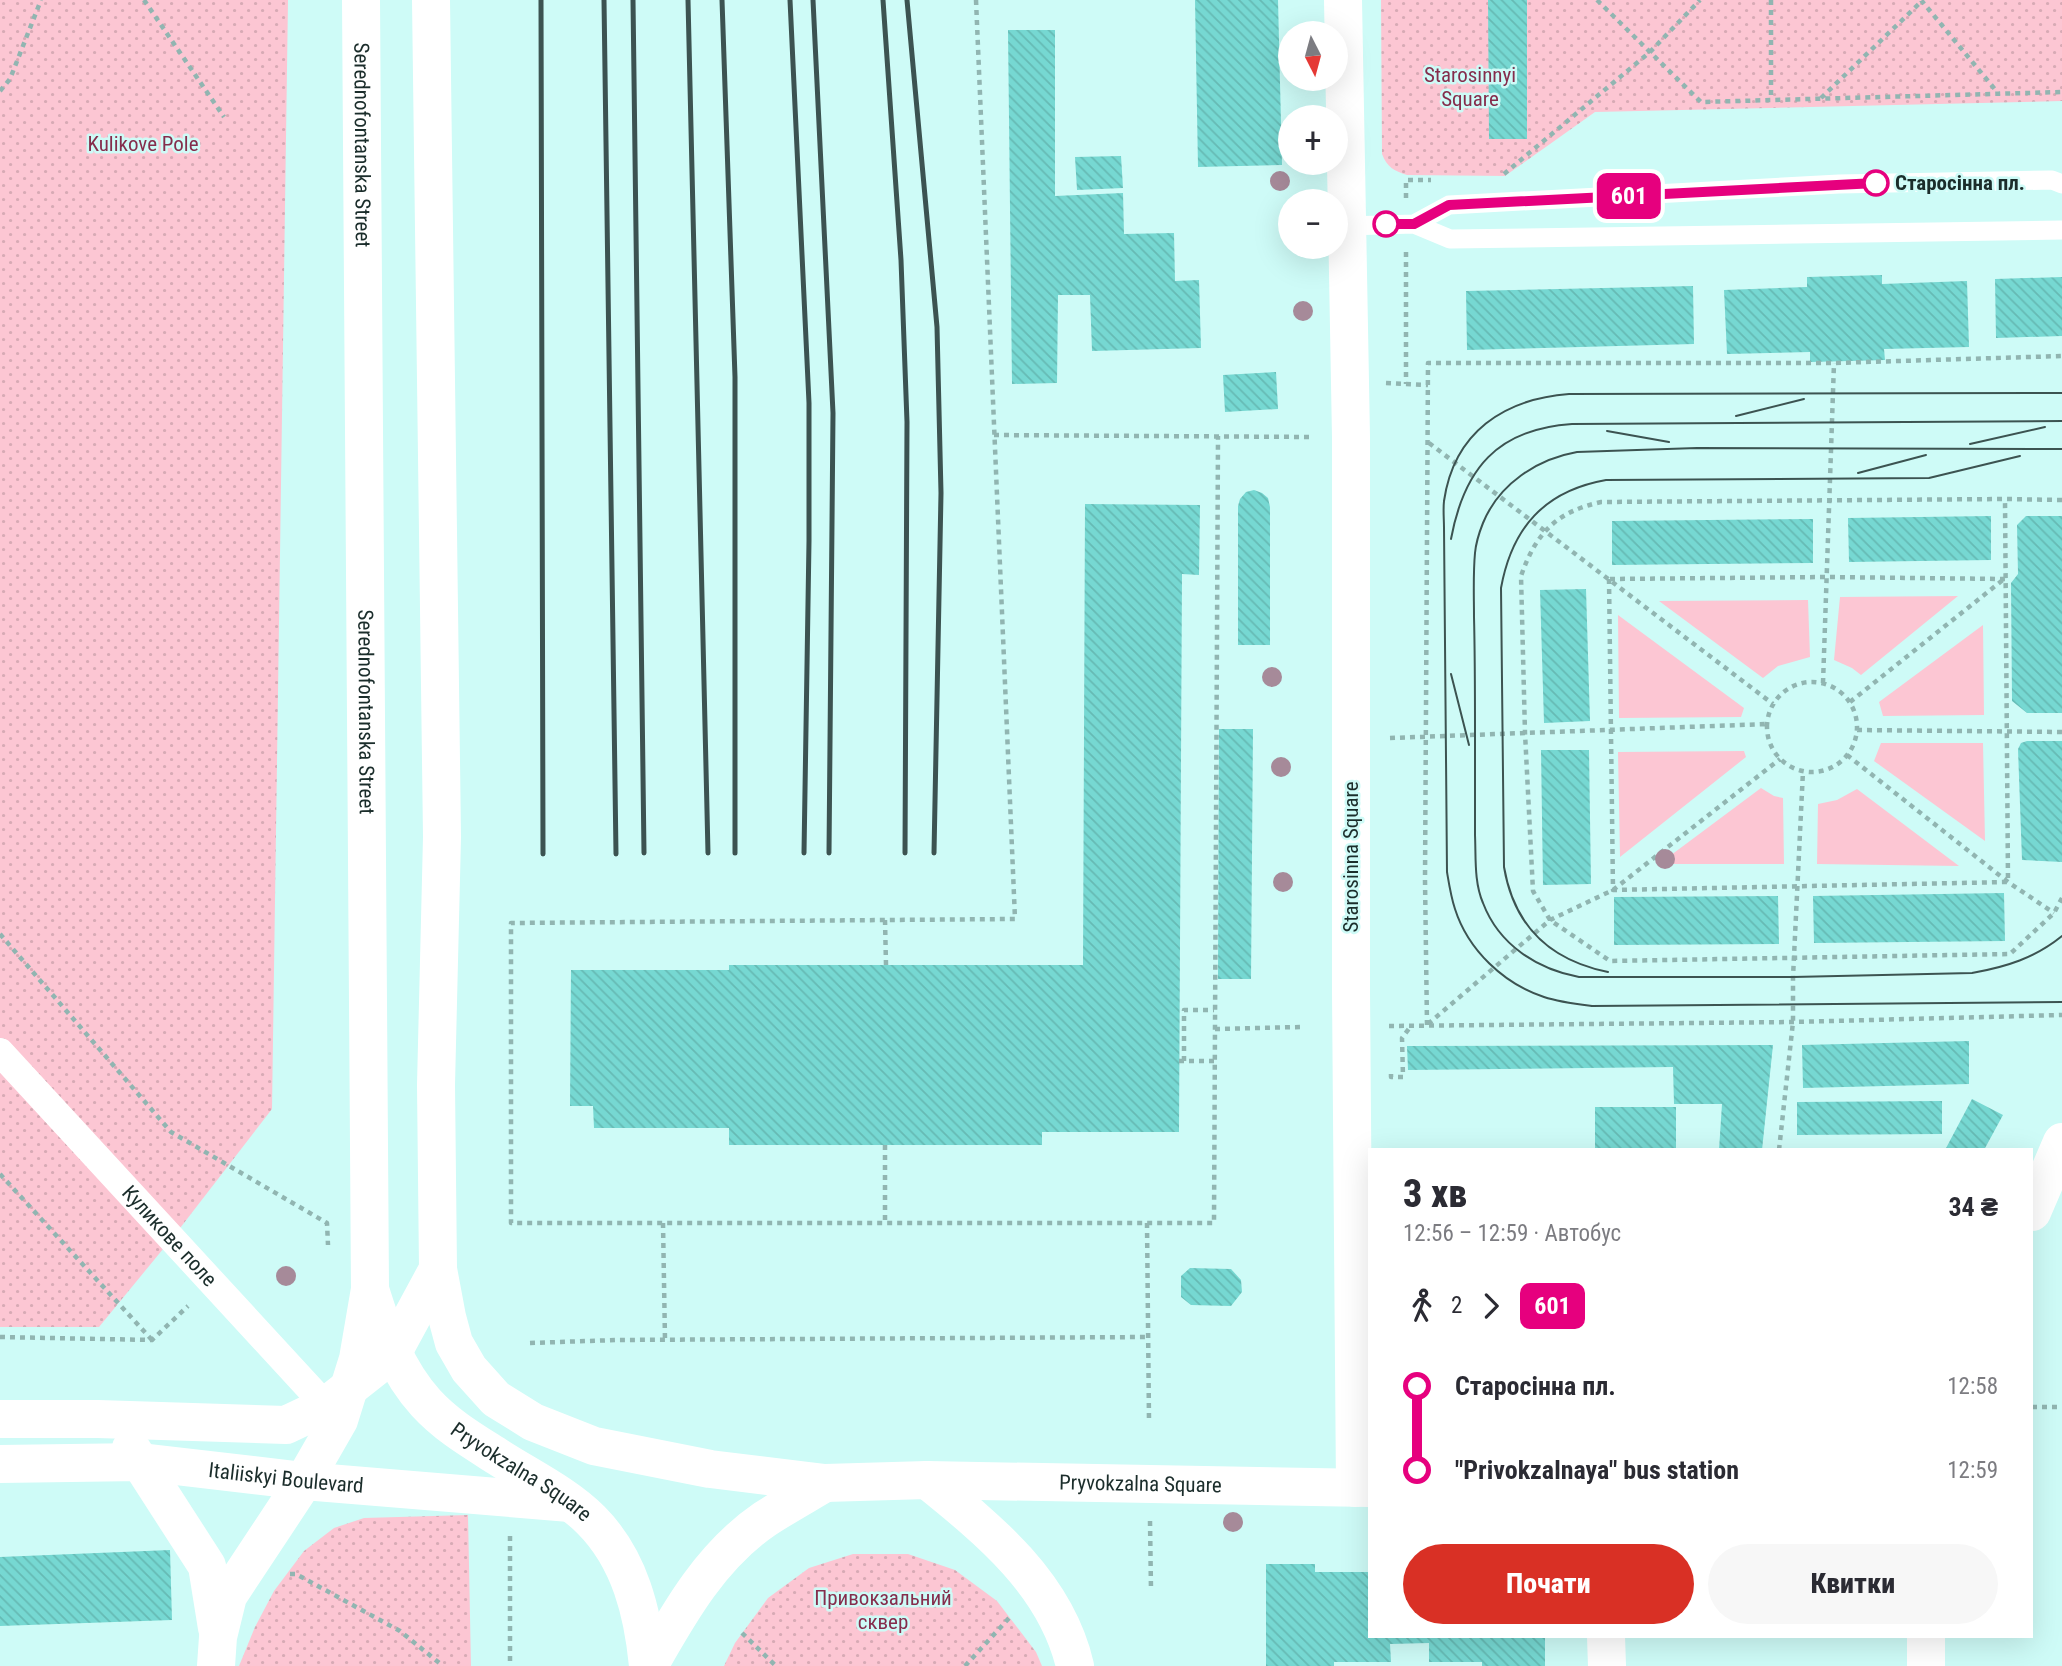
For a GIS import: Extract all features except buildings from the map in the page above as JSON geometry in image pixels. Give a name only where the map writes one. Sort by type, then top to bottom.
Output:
[{"type":"main road","name":"Serednofontanska Street","points":[[338,1405],[358,1359],[370,1289],[361,0]]},
{"type":"main road","points":[[0,1419],[286,1425],[338,1405],[392,1354],[438,1269],[436,1085],[442,837],[431,0]]},
{"type":"main road","name":"Starosinna Square","points":[[1343,0],[1346,189]]},
{"type":"main road","name":"Starosinna Square","points":[[1348,259],[1351,437],[1350,740],[1362,1488]]},
{"type":"main road","points":[[2033,1210],[2062,1142]]},
{"type":"main road","name":"Pryvokzalna Square","points":[[438,1269],[454,1343],[469,1369],[496,1399],[533,1422],[594,1446],[710,1469],[825,1483],[927,1480],[1362,1488]]},
{"type":"main road","name":"Pryvokzalna Square","points":[[370,1289],[392,1354],[404,1375],[426,1403],[452,1428],[570,1503],[592,1521],[618,1555],[635,1595],[645,1634],[649,1666]]},
{"type":"main road","points":[[217,1651],[229,1596],[304,1481],[338,1405]]},
{"type":"main road","points":[[112,1420],[207,1566],[217,1651]]},
{"type":"main road","name":"Italiiskyi Boulevard","points":[[0,1464],[141,1462],[304,1481],[570,1503]]},
{"type":"main road","points":[[927,1480],[982,1525],[1026,1570],[1056,1614],[1075,1666]]},
{"type":"main road","name":"Pryvokzalna Square","points":[[649,1666],[675,1619],[708,1572],[733,1546],[764,1520],[825,1483]]},
{"type":"main road","points":[[1606,1638],[1607,1666]]},
{"type":"main road","points":[[1926,1638],[1926,1666]]},
{"type":"street","name":"Куликове поле","points":[[0,1052],[212,1283],[338,1405]]},
{"type":"lane","points":[[1410,224],[1449,205],[1839,184],[2052,180],[2062,184]]},
{"type":"lane","points":[[1348,226],[1410,224],[1450,239],[2062,230]]},
{"type":"path","points":[[0,91],[10,79],[41,0]]},
{"type":"path","points":[[145,0],[223,117]]},
{"type":"path","points":[[976,0],[1015,919],[511,923],[511,1223],[1214,1223],[1218,436]]},
{"type":"path","points":[[1597,0],[1701,102],[2062,92]]},
{"type":"path","points":[[1497,180],[1650,52],[1700,0]]},
{"type":"path","points":[[1771,100],[1773,0]]},
{"type":"path","points":[[1821,98],[1922,0],[1999,94]]},
{"type":"path","points":[[1406,180],[1410,224],[1406,384]]},
{"type":"path","points":[[1427,1024],[1428,363],[1834,363],[2062,356]]},
{"type":"path","points":[[1824,683],[1834,363]]},
{"type":"path","points":[[995,435],[1351,437]]},
{"type":"path","points":[[1429,443],[1773,704]]},
{"type":"path","points":[[2005,499],[2008,882]]},
{"type":"path","points":[[2062,500],[1601,502],[1567,513],[1544,530],[1529,552],[1521,576],[1533,891],[1550,920],[1610,961],[2010,954],[2054,913],[2062,898]]},
{"type":"path","points":[[1609,579],[1826,576],[2005,579]]},
{"type":"path","points":[[1609,579],[1613,890]]},
{"type":"path","points":[[1850,702],[2005,579]]},
{"type":"path","points":[[1812,681],[1824,683],[1843,694],[1850,702],[1857,730],[1852,748],[1847,755],[1827,769],[1803,771],[1780,759],[1772,749],[1767,723],[1773,704],[1789,688],[1812,681]]},
{"type":"path","points":[[1350,740],[1767,723]]},
{"type":"path","points":[[1857,730],[2062,732]]},
{"type":"path","points":[[1847,755],[2008,882],[2054,913]]},
{"type":"path","points":[[1427,1024],[1550,920],[1613,890],[1780,759]]},
{"type":"path","points":[[1779,1148],[1793,1021],[1803,771]]},
{"type":"path","points":[[1613,890],[2008,882]]},
{"type":"path","points":[[885,920],[886,965]]},
{"type":"path","points":[[0,934],[171,1132],[327,1223]]},
{"type":"path","points":[[1214,1010],[1184,1010],[1182,1061],[1214,1061]]},
{"type":"path","points":[[1387,1026],[2062,1015]]},
{"type":"path","points":[[1403,1077],[1402,1038],[1411,1026]]},
{"type":"path","points":[[1215,1029],[1301,1027]]},
{"type":"path","points":[[885,1145],[885,1223]]},
{"type":"path","points":[[0,1174],[152,1340]]},
{"type":"path","points":[[663,1223],[664,1340]]},
{"type":"path","points":[[1147,1223],[1149,1420]]},
{"type":"path","points":[[0,1338],[152,1340],[212,1283]]},
{"type":"path","points":[[530,1343],[1148,1337]]},
{"type":"path","points":[[2033,1407],[2062,1407]]},
{"type":"path","points":[[1150,1519],[1151,1590]]},
{"type":"path","points":[[510,1526],[510,1666]]},
{"type":"path","points":[[246,1570],[296,1574],[400,1631],[443,1666]]},
{"type":"path","points":[[965,1666],[1010,1617]]},
{"type":"path","points":[[742,1633],[776,1666]]},
{"type":"green space","name":"Kulikove Pole","points":[[0,0],[288,0],[272,1109],[99,1327],[0,1327]]},
{"type":"green space","name":"Starosinnyi Square","points":[[1381,0],[2062,0],[2062,101],[1595,112],[1505,176],[1407,175],[1392,168],[1382,154]]},
{"type":"green space","points":[[1958,596],[1861,675],[1834,660],[1840,597]]},
{"type":"green space","points":[[1808,600],[1810,657],[1778,666],[1763,678],[1659,601]]},
{"type":"green space","points":[[1618,615],[1744,708],[1741,717],[1619,718]]},
{"type":"green space","points":[[1983,625],[1984,715],[1883,716],[1879,702]]},
{"type":"green space","points":[[1881,743],[1983,743],[1985,841],[1874,761]]},
{"type":"green space","points":[[1744,751],[1746,757],[1620,857],[1618,752]]},
{"type":"green space","points":[[1761,788],[1783,798],[1784,864],[1659,864]]},
{"type":"green space","points":[[1857,789],[1959,866],[1817,864],[1818,804],[1837,800]]},
{"type":"green space","points":[[468,1515],[471,1666],[239,1666],[274,1591],[304,1551],[334,1528],[364,1518]]},
{"type":"green space","name":"Привокзальний сквер","points":[[853,1554],[908,1554],[955,1570],[997,1601],[1036,1652],[1042,1666],[724,1666],[735,1643],[768,1598],[809,1568]]},
{"type":"tram line","points":[[2062,393],[1569,394],[1545,397],[1504,412],[1471,438],[1459,456],[1444,501],[1447,872],[1452,900],[1461,924],[1489,964],[1529,991],[1562,1002],[1592,1006],[2062,1002]]},
{"type":"tram line","points":[[1736,416],[1804,399]]},
{"type":"tram line","points":[[1451,539],[1465,492],[1488,457],[1523,434],[1546,428],[1572,424],[2062,421]]},
{"type":"tram line","points":[[1970,444],[2045,427]]},
{"type":"tram line","points":[[1607,431],[1669,442]]},
{"type":"tram line","points":[[2062,449],[1697,448],[1577,452],[1562,455],[1521,475],[1509,485],[1490,509],[1478,538],[1474,585],[1475,835],[1478,887],[1490,918],[1499,931],[1509,943],[1534,961],[1579,977],[1793,977],[1972,973],[2020,960],[2062,936]]},
{"type":"tram line","points":[[1858,473],[1926,455]]},
{"type":"tram line","points":[[1608,972],[1568,959],[1538,937],[1516,907],[1504,867],[1501,588],[1513,547],[1534,516],[1565,493],[1606,480],[1929,478],[2020,456]]},
{"type":"tram line","points":[[1451,674],[1469,745]]},
{"type":"railway","points":[[541,0],[543,854]]},
{"type":"railway","points":[[604,0],[616,854]]},
{"type":"railway","points":[[633,0],[644,853]]},
{"type":"railway","points":[[688,0],[708,853]]},
{"type":"railway","points":[[722,0],[735,377],[735,853]]},
{"type":"railway","points":[[790,0],[809,403],[804,853]]},
{"type":"railway","points":[[813,0],[833,413],[829,853]]},
{"type":"railway","points":[[883,0],[901,260],[907,422],[905,853]]},
{"type":"railway","points":[[907,0],[937,327],[941,493],[934,853]]},
{"type":"bus line","name":"601","points":[[1386,224],[1414,224],[1449,205],[1876,183]]},
{"type":"place","name":"Старосінна пл.","points":[[1876,183]]}]
